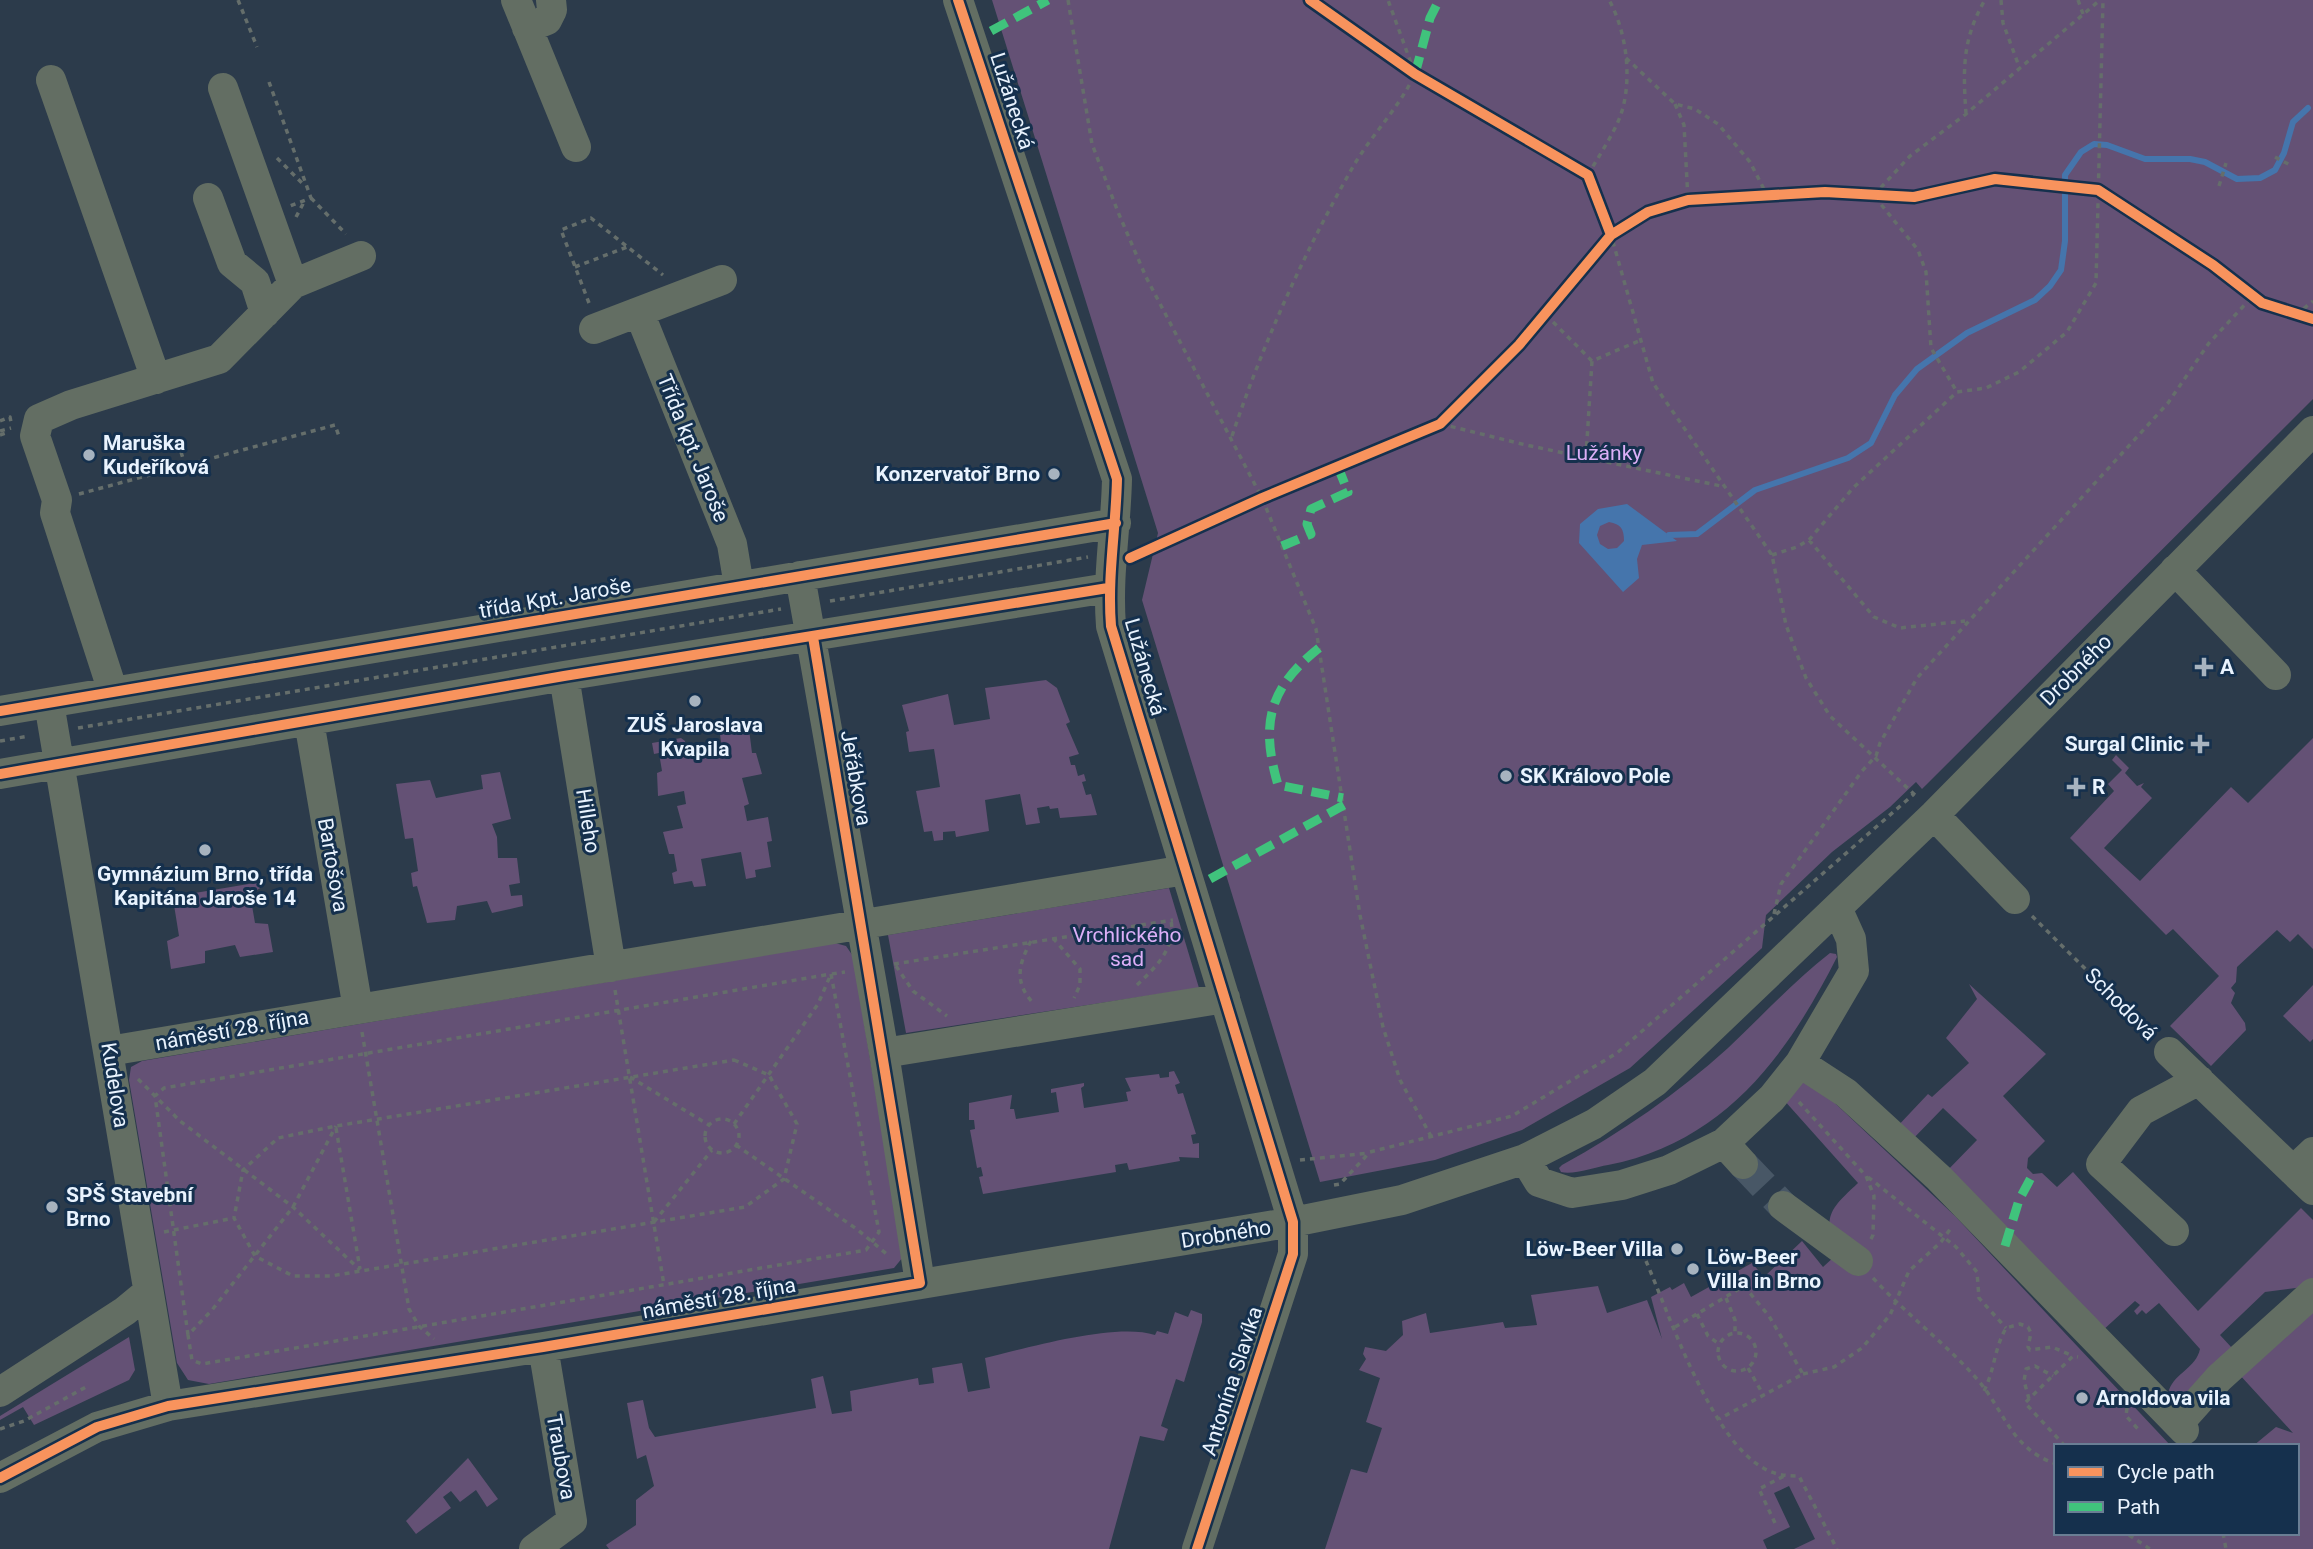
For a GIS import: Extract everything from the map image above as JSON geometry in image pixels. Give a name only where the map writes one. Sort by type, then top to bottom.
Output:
[{"type":"street","points":[[516,0],[576,147]]},
{"type":"street","points":[[527,27],[547,20],[552,10],[551,0]]},
{"type":"street","name":"Lužánecká","points":[[958,0],[1117,479],[1116,523],[1108,588],[1111,626],[1185,870],[1185,917],[1225,998],[1293,1223]]},
{"type":"street","points":[[51,80],[156,379]]},
{"type":"street","points":[[223,88],[293,284]]},
{"type":"street","points":[[208,198],[232,263],[254,282],[265,313]]},
{"type":"street","points":[[113,692],[55,513],[57,500],[13,432],[71,405],[219,359],[293,284],[358,247]]},
{"type":"street","points":[[596,328],[722,280]]},
{"type":"street","name":"Třída kpt. Jaroše","points":[[639,312],[732,544],[739,586]]},
{"type":"street","name":"Drobného","points":[[920,1283],[1293,1223],[1402,1200],[1525,1159],[1594,1124],[1655,1082],[1837,908],[1924,804],[2175,570],[2313,431]]},
{"type":"street","name":"třída Kpt. Jaroše","points":[[0,712],[51,717],[113,692],[1116,523]]},
{"type":"street","points":[[2175,570],[2276,675]]},
{"type":"street","points":[[800,576],[813,637]]},
{"type":"street","points":[[0,774],[564,676],[1108,588]]},
{"type":"street","name":"Jeřábkova","points":[[813,637],[862,926]]},
{"type":"street","name":"Hilleho","points":[[564,676],[611,967]]},
{"type":"street","points":[[51,717],[60,764]]},
{"type":"street","name":"Bartošova","points":[[309,721],[358,1009]]},
{"type":"street","name":"Kudelova","points":[[60,764],[168,1406]]},
{"type":"street","points":[[1924,804],[2015,899]]},
{"type":"street","points":[[920,1283],[884,1053],[882,966],[862,926],[1185,870]]},
{"type":"street","points":[[1525,1159],[1539,1182],[1572,1193],[1622,1185],[1734,1153],[1800,1063],[1854,971],[1851,940],[1837,908]]},
{"type":"street","name":"náměstí 28. října","points":[[109,1051],[862,926]]},
{"type":"street","points":[[884,1053],[1225,998]]},
{"type":"street","name":"Schodová","points":[[2169,1052],[2306,1171]]},
{"type":"street","points":[[1800,1063],[1846,1093],[1939,1178],[2181,1427],[2219,1378],[2313,1293]]},
{"type":"street","points":[[2174,1231],[2101,1164],[2141,1111],[2199,1080]]},
{"type":"street","points":[[1783,1206],[1858,1261]]},
{"type":"street","name":"Antonína Slavíka","points":[[1197,1549],[1293,1254],[1293,1223]]},
{"type":"street","name":"náměstí 28. října","points":[[168,1406],[542,1347],[920,1283]]},
{"type":"street","points":[[0,1392],[125,1311],[148,1292]]},
{"type":"street","name":"Traubova","points":[[534,1549],[572,1521],[542,1347]]},
{"type":"street","points":[[0,1478],[97,1427],[168,1406]]},
{"type":"path","points":[[238,0],[257,47]]},
{"type":"path","points":[[1068,0],[1076,60],[1096,155],[1146,277],[1232,436],[1262,498],[1316,629],[1360,915],[1383,1027],[1400,1080],[1432,1138]]},
{"type":"path","points":[[1298,1160],[1370,1153],[1512,1116],[1617,1054],[1773,916],[1924,804],[1888,771],[1877,756],[1830,716],[1806,678],[1786,625],[1772,555],[1744,510],[1723,486],[1653,383],[1611,235],[1588,175],[1415,74],[1310,0]]},
{"type":"path","points":[[1232,436],[1259,356],[1291,283],[1351,169],[1404,98],[1415,74],[1388,0]]},
{"type":"path","points":[[1588,175],[1620,117],[1626,58],[1619,18],[1609,0]]},
{"type":"path","points":[[1966,114],[1963,74],[1966,48],[1971,23],[1985,0]]},
{"type":"path","points":[[2001,0],[2006,36],[2020,69]]},
{"type":"path","points":[[2078,0],[2082,14]]},
{"type":"path","points":[[1874,195],[1910,156],[1966,114],[2101,0]]},
{"type":"path","points":[[1772,555],[1810,540],[1853,488],[1957,391],[1986,388],[2019,372],[2067,332],[2096,283],[2101,0]]},
{"type":"path","points":[[1626,58],[1675,104],[1684,125],[1688,200]]},
{"type":"path","points":[[269,82],[310,197],[358,247]]},
{"type":"path","points":[[1675,104],[1695,109],[1718,124],[1750,162],[1768,197]]},
{"type":"path","points":[[2275,157],[2292,166]]},
{"type":"path","points":[[2219,186],[2226,163]]},
{"type":"path","points":[[1130,558],[1262,498],[1440,424],[1546,315],[1611,235],[1648,212],[1688,200],[1825,192],[1914,197],[1995,179],[2098,190],[2213,265],[2262,303],[2313,318]]},
{"type":"path","points":[[1874,195],[1918,250],[1926,272],[1931,348],[1957,391]]},
{"type":"path","points":[[596,328],[561,230],[591,218],[687,294]]},
{"type":"path","points":[[575,267],[627,247]]},
{"type":"path","points":[[1773,916],[1781,884],[1862,771],[1877,756],[1880,743],[1917,678],[2168,403],[2209,343],[2252,296]]},
{"type":"path","points":[[2296,315],[2313,301]]},
{"type":"path","points":[[1546,315],[1592,361],[1586,456]]},
{"type":"path","points":[[1592,361],[1641,340]]},
{"type":"path","points":[[1440,424],[1525,445],[1723,486]]},
{"type":"path","points":[[57,500],[335,425],[340,439]]},
{"type":"path","points":[[181,452],[185,465]]},
{"type":"path","points":[[1810,540],[1874,617],[1900,628],[1967,621]]},
{"type":"path","points":[[0,741],[51,717],[806,605],[1099,556]]},
{"type":"path","points":[[155,1096],[164,1088],[831,974],[1185,917]]},
{"type":"path","points":[[1104,1017],[1164,956],[1185,917]]},
{"type":"path","points":[[1053,937],[1080,969],[1080,985],[1073,999],[1063,1005]]},
{"type":"path","points":[[1031,941],[1021,958],[1018,972],[1023,992],[1034,1004],[1046,1008]]},
{"type":"path","points":[[882,966],[927,1003],[984,1037]]},
{"type":"path","points":[[611,967],[664,1284]]},
{"type":"path","points":[[734,1124],[818,1004],[831,974]]},
{"type":"path","points":[[155,1096],[192,1360],[202,1364],[866,1250],[879,1232],[831,974]]},
{"type":"path","points":[[358,1009],[409,1309],[419,1326],[434,1338],[435,1346]]},
{"type":"path","points":[[734,1060],[769,1075],[797,1124],[784,1179],[745,1207],[331,1276],[293,1276],[255,1256],[234,1218],[243,1170],[278,1138],[630,1077],[734,1060]]},
{"type":"path","points":[[630,1077],[709,1125]]},
{"type":"path","points":[[137,1078],[180,1121],[293,1207],[360,1271]]},
{"type":"path","points":[[1797,1100],[1866,1176],[1943,1236],[1973,1265],[1977,1272],[1979,1298],[2006,1328]]},
{"type":"path","points":[[724,1119],[734,1124],[739,1134],[736,1145],[728,1152],[712,1150],[705,1141],[709,1125],[724,1119]]},
{"type":"path","points":[[188,1335],[293,1207],[336,1126]]},
{"type":"path","points":[[336,1126],[360,1271]]},
{"type":"path","points":[[736,1145],[873,1242],[920,1283]]},
{"type":"path","points":[[654,1222],[712,1150]]},
{"type":"path","points":[[1328,1187],[1340,1184],[1370,1153]]},
{"type":"path","points":[[1866,1176],[1874,1196],[1873,1235],[1858,1261],[1896,1303],[1979,1381],[2010,1430],[2036,1456],[2054,1463]]},
{"type":"path","points":[[140,1237],[234,1218]]},
{"type":"path","points":[[1719,1419],[1803,1374],[1834,1367],[1851,1356],[1890,1315],[1909,1271],[1941,1242],[1943,1236],[1955,1224]]},
{"type":"path","points":[[1646,1261],[1695,1378],[1719,1419],[1737,1444],[1765,1469],[1784,1476],[1798,1476],[1837,1549]]},
{"type":"path","points":[[1674,1327],[1744,1286],[1769,1316],[1803,1374]]},
{"type":"path","points":[[1726,1297],[1735,1320],[1735,1333]]},
{"type":"path","points":[[1697,1314],[1708,1336],[1719,1344]]},
{"type":"path","points":[[1984,1391],[1994,1371],[1993,1354],[2006,1328],[2020,1324],[2028,1326],[2031,1333],[2028,1347],[2030,1350],[2052,1347],[2073,1356],[2084,1357]]},
{"type":"path","points":[[1735,1333],[1747,1335],[1755,1345],[1755,1358],[1748,1368],[1736,1371],[1725,1366],[1719,1356],[1719,1344],[1726,1336],[1735,1333]]},
{"type":"path","points":[[2063,1444],[2025,1403],[2073,1356]]},
{"type":"path","points":[[2029,1399],[2024,1381],[2026,1369],[2035,1366],[2053,1376]]},
{"type":"path","points":[[1748,1368],[1764,1395]]},
{"type":"path","points":[[0,1429],[24,1421],[86,1387]]},
{"type":"path","points":[[2127,1403],[2126,1416],[2138,1430]]},
{"type":"path","points":[[1775,1523],[1759,1489],[1784,1476]]},
{"type":"path","points":[[2129,1535],[2150,1549]]},
{"type":"green space","name":"Lužánky","points":[[992,0],[2313,0],[2313,399],[1922,789],[1916,782],[1890,807],[1832,852],[1766,915],[1762,948],[1630,1068],[1522,1130],[1435,1160],[1320,1182],[1142,600],[1158,533]]},
{"type":"green space","points":[[1046,680],[1057,688],[1070,722],[1066,724],[1079,754],[1069,757],[1071,765],[1075,765],[1078,776],[1084,774],[1086,781],[1082,782],[1086,795],[1091,794],[1097,815],[1060,818],[1058,808],[1050,809],[1049,806],[1037,808],[1040,823],[1026,825],[1020,794],[985,800],[989,831],[956,837],[955,831],[943,832],[943,840],[934,841],[932,831],[924,832],[916,791],[940,787],[934,749],[909,752],[906,732],[909,731],[902,705],[948,694],[954,725],[990,719],[985,688]]},
{"type":"green space","points":[[733,729],[749,729],[752,753],[756,753],[762,774],[742,778],[749,804],[744,806],[747,821],[768,817],[772,841],[767,842],[771,867],[755,870],[756,877],[746,879],[741,852],[701,859],[706,886],[694,887],[692,881],[674,884],[672,873],[677,871],[674,854],[669,854],[663,832],[683,828],[677,806],[686,804],[684,791],[658,796],[657,773],[662,771],[659,753],[654,754],[652,743],[681,738],[685,741],[687,756],[722,750],[720,734]]},
{"type":"green space","points":[[2313,738],[2313,949],[2298,934],[2290,942],[2277,930],[2237,967],[2236,982],[2231,988],[2235,993],[2231,1003],[2245,1023],[2246,1030],[2211,1066],[2170,1026],[2219,976],[2173,929],[2166,935],[2070,838],[2114,791],[2108,784],[2122,770],[2112,760],[2116,755],[2129,768],[2125,773],[2137,786],[2144,783],[2141,787],[2152,798],[2104,848],[2140,881],[2231,787],[2248,803]]},
{"type":"green space","points":[[500,772],[511,819],[492,824],[497,837],[498,858],[517,858],[520,883],[509,885],[511,896],[522,895],[523,906],[492,913],[487,901],[457,906],[455,920],[427,923],[417,886],[413,887],[411,873],[418,871],[413,838],[405,839],[396,784],[430,780],[436,798],[483,789],[481,775]]},
{"type":"green space","points":[[261,882],[262,887],[250,894],[255,923],[268,924],[273,952],[240,957],[235,945],[205,951],[205,963],[171,969],[167,941],[179,936],[174,905],[160,906],[159,899]]},
{"type":"green space","name":"Vrchlického sad","points":[[1169,888],[1199,988],[906,1033],[888,935]]},
{"type":"green space","points":[[835,943],[846,946],[853,956],[903,1257],[894,1268],[209,1384],[188,1380],[177,1363],[129,1080],[131,1067],[142,1061]]},
{"type":"green space","points":[[1830,953],[1836,954],[1837,957],[1796,1028],[1747,1090],[1718,1115],[1686,1137],[1649,1154],[1584,1170],[1561,1172],[1559,1168],[1562,1165],[1627,1126],[1689,1081]]},
{"type":"green space","points":[[1969,984],[2046,1054],[2003,1096],[2045,1141],[2028,1158],[2027,1168],[2033,1174],[2042,1173],[2057,1187],[2073,1172],[2198,1311],[2301,1208],[2313,1220],[2313,1279],[2303,1287],[2265,1292],[2220,1335],[2244,1361],[2313,1301],[2313,1549],[1794,1549],[1815,1539],[1789,1486],[1774,1493],[1790,1527],[1763,1540],[1767,1549],[1325,1549],[1351,1469],[1367,1473],[1382,1428],[1366,1422],[1380,1378],[1359,1370],[1366,1359],[1363,1354],[1365,1347],[1386,1351],[1403,1335],[1402,1321],[1426,1313],[1430,1333],[1503,1322],[1505,1328],[1537,1325],[1531,1295],[1598,1286],[1607,1313],[1647,1300],[1662,1339],[1651,1297],[1670,1287],[1672,1290],[1684,1283],[1691,1297],[1752,1263],[1764,1277],[1802,1241],[1823,1267],[1835,1256],[1830,1231],[1831,1215],[1840,1200],[1858,1183],[1783,1099],[1804,1074],[1955,1216],[2169,1444],[2054,1444],[2054,1535],[2299,1535],[2299,1444],[2255,1444],[2276,1427],[2293,1433],[2238,1373],[2184,1430],[2169,1390],[2198,1356],[2200,1349],[2159,1303],[2146,1314],[2142,1310],[2137,1315],[2134,1311],[2140,1305],[2135,1301],[2102,1331],[1943,1175],[1977,1140],[1943,1108],[1909,1143],[1894,1130],[1928,1094],[1932,1097],[1969,1063],[1946,1038],[1977,999]]},
{"type":"green space","points":[[2313,985],[2313,1039],[2310,1042],[2283,1016]]},
{"type":"green space","points":[[1174,1071],[1180,1083],[1175,1085],[1178,1094],[1183,1093],[1196,1134],[1191,1135],[1193,1144],[1199,1143],[1199,1158],[1179,1157],[1180,1161],[1129,1170],[1127,1163],[1115,1165],[1116,1172],[983,1194],[979,1177],[983,1176],[981,1167],[977,1168],[970,1130],[975,1129],[974,1120],[969,1120],[969,1103],[1012,1095],[1010,1109],[1014,1109],[1016,1119],[1059,1112],[1056,1092],[1051,1093],[1051,1089],[1084,1083],[1081,1088],[1084,1108],[1128,1101],[1126,1092],[1131,1091],[1125,1078],[1159,1074],[1160,1078],[1169,1077],[1169,1072]]},
{"type":"green space","points":[[1191,1310],[1202,1314],[1202,1322],[1184,1382],[1176,1379],[1161,1426],[1168,1429],[1164,1441],[1140,1436],[1109,1549],[609,1549],[606,1545],[636,1525],[636,1500],[654,1486],[646,1455],[637,1459],[627,1403],[643,1400],[649,1428],[655,1437],[816,1408],[811,1379],[823,1376],[832,1414],[852,1411],[850,1391],[918,1378],[919,1385],[934,1383],[932,1368],[962,1363],[968,1392],[990,1388],[985,1358],[1095,1334],[1138,1332],[1155,1335],[1157,1331],[1168,1334],[1175,1312],[1188,1317]]},
{"type":"green space","points":[[129,1337],[135,1370],[129,1380],[34,1425],[23,1407],[0,1420],[0,1416]]},
{"type":"green space","points":[[468,1458],[498,1499],[487,1507],[476,1490],[460,1502],[451,1491],[443,1497],[451,1508],[416,1534],[406,1521]]},
{"type":"water","points":[[1627,504],[1677,541],[1642,545],[1637,559],[1639,578],[1623,592],[1579,543],[1580,524],[1598,509]],"holes":[[[1613,523],[1621,528],[1624,541],[1617,548],[1608,549],[1600,544],[1597,535],[1600,526]]]},
{"type":"waterway","points":[[1669,535],[1697,534],[1755,490],[1848,458],[1871,443],[1895,395],[1917,369],[1967,333],[2035,300],[2050,286],[2061,270],[2065,241],[2065,175],[2081,152],[2094,144],[2107,145],[2145,159],[2190,159],[2205,162],[2237,179],[2260,178],[2275,170],[2284,153],[2293,122],[2308,108]]},
{"type":"tunnel","points":[[1743,1164],[1783,1206]]},
{"type":"marked path","points":[[991,31],[1048,0]]},
{"type":"marked path","points":[[1415,74],[1430,18],[1439,0]]},
{"type":"marked path","points":[[1282,546],[1311,534],[1307,524],[1311,509],[1348,492],[1338,467]]},
{"type":"marked path","points":[[1319,648],[1302,663],[1279,693],[1270,725],[1273,763],[1278,785],[1343,798]]},
{"type":"marked path","points":[[1210,879],[1344,805]]},
{"type":"marked path","points":[[2005,1246],[2019,1200],[2033,1174]]},
{"type":"cycle path","points":[[958,0],[1117,479],[1110,589],[1111,626],[1293,1222],[1293,1254],[1197,1549]]},
{"type":"cycle path","points":[[1310,0],[1415,74],[1588,175],[1611,235]]},
{"type":"cycle path","points":[[1130,558],[1262,498],[1440,424],[1519,345],[1611,235],[1648,212],[1688,200],[1825,192],[1914,197],[1995,179],[2098,190],[2213,265],[2262,303],[2313,319]]},
{"type":"cycle path","points":[[0,711],[1116,523]]},
{"type":"cycle path","points":[[0,774],[564,676],[1108,588]]},
{"type":"cycle path","points":[[0,1478],[97,1427],[168,1406],[543,1347],[920,1283],[813,637]]},
{"type":"place","name":"Maruška Kudeříková","points":[[89,455]]},
{"type":"place","name":"Konzervatoř Brno","points":[[1054,474]]},
{"type":"place","name":"A","points":[[2204,667]]},
{"type":"place","name":"ZUŠ Jaroslava Kvapila","points":[[695,701]]},
{"type":"place","name":"Surgal Clinic","points":[[2200,744]]},
{"type":"place","name":"SK Královo Pole","points":[[1506,776]]},
{"type":"place","name":"R","points":[[2076,787]]},
{"type":"place","name":"Gymnázium Brno, třída Kapitána Jaroše 14","points":[[205,850]]},
{"type":"place","name":"SPŠ Stavební Brno","points":[[52,1207]]},
{"type":"place","name":"Löw-Beer Villa","points":[[1677,1249]]},
{"type":"place","name":"Löw-Beer Villa in Brno","points":[[1693,1269]]},
{"type":"place","name":"Arnoldova vila","points":[[2082,1398]]}]
